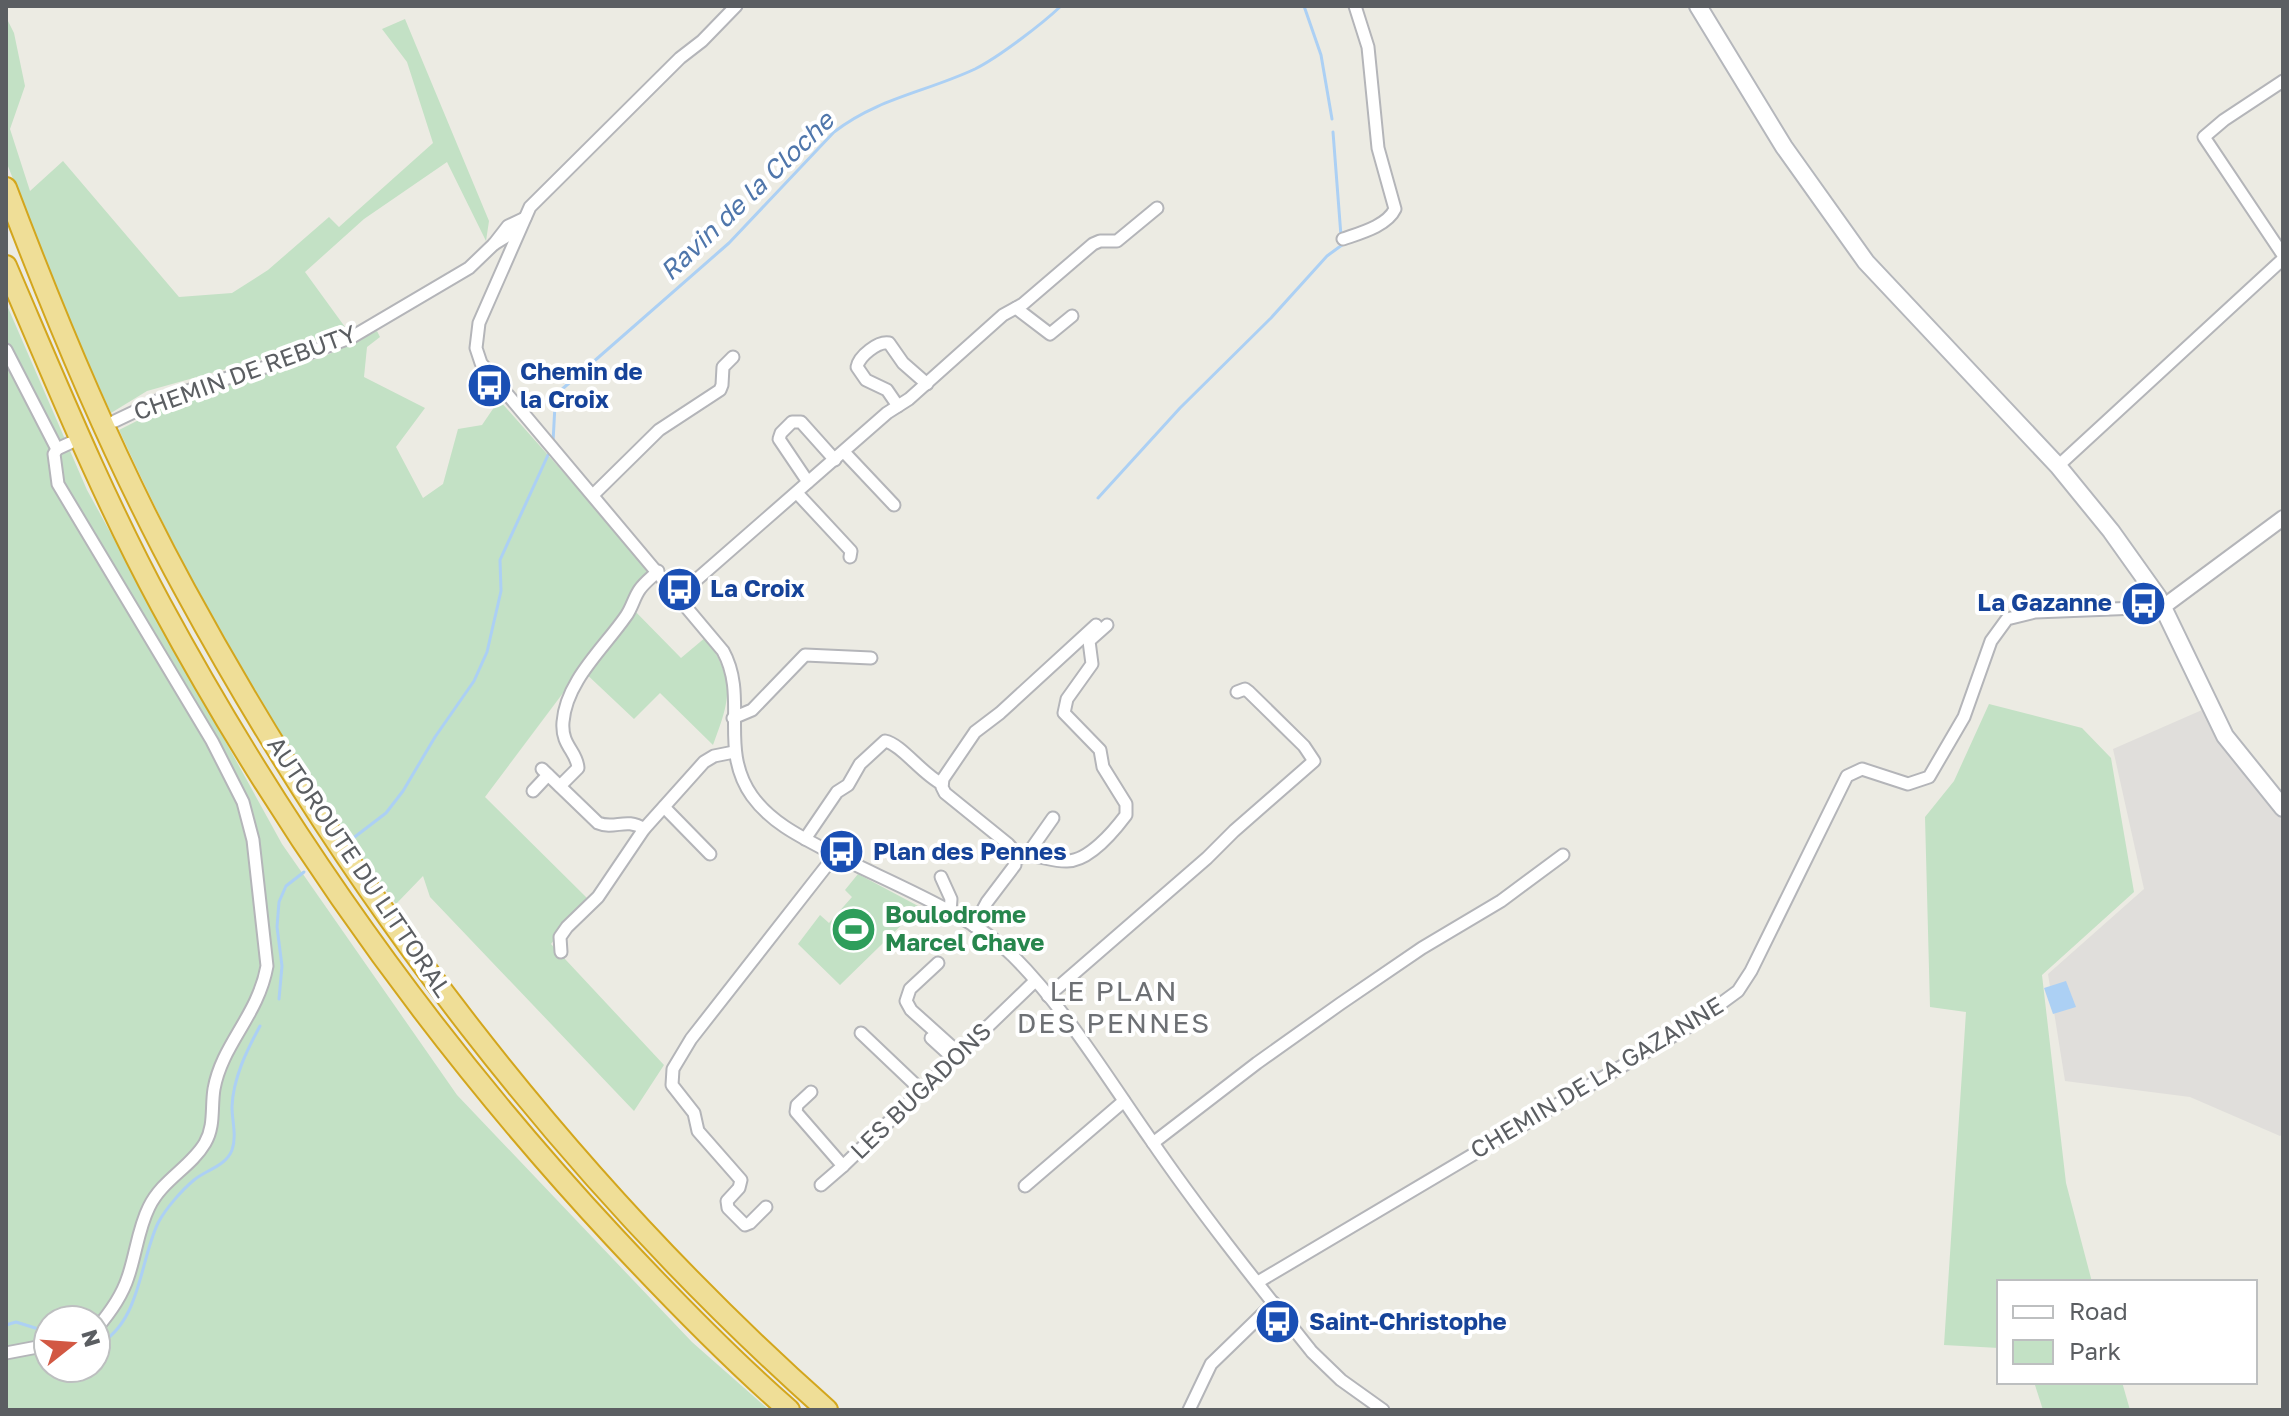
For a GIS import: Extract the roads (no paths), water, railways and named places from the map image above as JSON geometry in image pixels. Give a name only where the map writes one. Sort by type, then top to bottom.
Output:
[{"type":"highway","name":"AUTOROUTE DU LITTORAL","points":[[6,188],[103,423],[184,589],[328,830],[441,989],[498,1064],[574,1154],[723,1312],[827,1410]]},
{"type":"highway","name":"AUTOROUTE DU LITTORAL","points":[[6,266],[77,432],[160,603],[250,760],[314,859],[418,1006],[557,1175],[696,1323],[789,1410]]},
{"type":"main road","points":[[1698,6],[1784,147],[1866,262],[2058,466],[2111,531],[2163,607],[2225,736],[2283,808]]},
{"type":"street","name":"CHEMIN DE REBUTY","points":[[115,421],[157,401],[291,360],[352,337],[469,268],[508,226],[525,218],[535,199],[736,6]]},
{"type":"street","points":[[1343,239],[1384,221],[1393,215],[1395,209],[1379,155],[1368,47],[1355,6]]},
{"type":"street","points":[[2058,466],[2283,257],[2204,137],[2283,81]]},
{"type":"street","points":[[679,595],[808,482],[927,384],[1003,315],[1016,308],[1093,244],[1117,241],[1157,208]]},
{"type":"street","points":[[525,218],[479,323],[477,353],[488,374],[679,595],[728,659],[734,677],[734,752],[741,776],[755,800],[782,825],[805,839],[950,912],[1000,944],[1048,996],[1153,1143],[1274,1303],[1327,1367],[1383,1410]]},
{"type":"street","name":"CHEMIN DE REBUTY","points":[[494,244],[518,232]]},
{"type":"street","points":[[1016,308],[1050,334],[1072,316]]},
{"type":"street","points":[[898,406],[887,390],[866,380],[857,367],[858,361],[880,343],[889,343],[903,363],[927,384]]},
{"type":"street","points":[[6,350],[57,449],[54,460],[58,484],[212,741],[243,802],[253,840],[267,966],[254,1009],[218,1072],[210,1134],[200,1150],[163,1186],[148,1207],[123,1289],[112,1305]]},
{"type":"street","points":[[593,495],[659,430],[720,390],[723,367],[733,357]]},
{"type":"street","points":[[808,482],[779,439],[792,422],[801,422],[894,505]]},
{"type":"street","points":[[57,449],[70,443]]},
{"type":"street","points":[[797,493],[851,551],[850,557]]},
{"type":"street","points":[[2163,607],[2283,518]]},
{"type":"street","points":[[560,786],[577,770],[578,765],[566,746],[563,730],[565,709],[573,689],[627,614],[640,589],[658,571]]},
{"type":"street","name":"CHEMIN DE LA GAZANNE","points":[[1258,1282],[1693,1024],[1738,991],[1751,971],[1847,776],[1862,769],[1908,784],[1929,777],[1964,717],[1991,641],[2007,619],[2035,612],[2163,607]]},
{"type":"street","points":[[805,839],[837,792],[848,785],[860,764],[885,741],[894,744],[927,776],[942,784],[945,793],[1021,856],[1073,861],[1090,852],[1126,815],[1126,804],[1103,767],[1097,745],[1064,713],[1067,699],[1092,664],[1089,641],[1101,625],[975,732],[942,784]]},
{"type":"street","points":[[733,718],[747,714],[805,655],[871,658]]},
{"type":"street","points":[[1048,996],[1314,761],[1304,746],[1249,692],[1245,689],[1237,692]]},
{"type":"street","points":[[561,952],[559,943],[563,932],[598,897],[644,829],[704,762],[714,756],[734,752]]},
{"type":"street","points":[[533,791],[545,772],[601,825],[631,822],[644,829]]},
{"type":"street","points":[[664,807],[710,854]]},
{"type":"street","points":[[974,926],[987,902],[1053,818]]},
{"type":"street","points":[[766,1207],[745,1225],[728,1208],[727,1201],[739,1188],[741,1180],[698,1131],[695,1116],[672,1085],[671,1077],[691,1039],[835,855]]},
{"type":"street","points":[[1153,1143],[1340,1004],[1422,948],[1501,901],[1563,855]]},
{"type":"street","points":[[941,877],[951,899],[950,912]]},
{"type":"street","points":[[938,963],[910,989],[906,1001],[957,1057]]},
{"type":"street","name":"LES BUGADONS","points":[[811,1092],[797,1105],[796,1112],[843,1166],[1035,981]]},
{"type":"street","points":[[899,1007],[957,1057]]},
{"type":"street","points":[[861,1033],[922,1091]]},
{"type":"street","points":[[1025,1186],[1124,1101]]},
{"type":"street","points":[[821,1185],[843,1166]]},
{"type":"street","points":[[1189,1410],[1211,1364],[1274,1303]]},
{"type":"street","points":[[6,1353],[32,1348]]},
{"type":"water","points":[[2066,981],[2076,1007],[2053,1014],[2044,988]]},
{"type":"waterway","name":"Ravin de la Cloche","points":[[553,442],[555,405],[560,391],[729,243],[834,132],[868,111],[985,64],[1061,6]]},
{"type":"waterway","points":[[1304,6],[1321,55],[1332,119]]},
{"type":"waterway","points":[[1333,132],[1341,236]]},
{"type":"waterway","points":[[1098,498],[1180,408],[1271,318],[1327,256],[1342,245]]},
{"type":"waterway","name":"Ravin de la Cloche","points":[[352,839],[386,813],[403,791],[474,681],[487,652],[501,591],[500,560],[548,455]]},
{"type":"waterway","name":"Ravin de la Cloche","points":[[279,999],[282,966],[277,927],[279,902],[286,886],[304,872]]},
{"type":"waterway","name":"Ravin de la Cloche","points":[[112,1335],[130,1308],[152,1239],[165,1211],[189,1184],[221,1164],[232,1150],[235,1085],[260,1026]]},
{"type":"waterway","name":"Ravin de la Cloche","points":[[6,1325],[16,1322],[32,1327]]},
{"type":"place","name":"Chemin de la Croix","points":[[489,386]]},
{"type":"place","name":"La Croix","points":[[679,589]]},
{"type":"place","name":"La Gazanne","points":[[2143,603]]},
{"type":"place","name":"Plan des Pennes","points":[[842,852]]},
{"type":"place","name":"Boulodrome Marcel Chave","points":[[854,929]]},
{"type":"place","name":"Saint-Christophe","points":[[1278,1322]]},
{"type":"district","name":"LE PLAN DES PENNES","points":[[1114,1007]]}]
